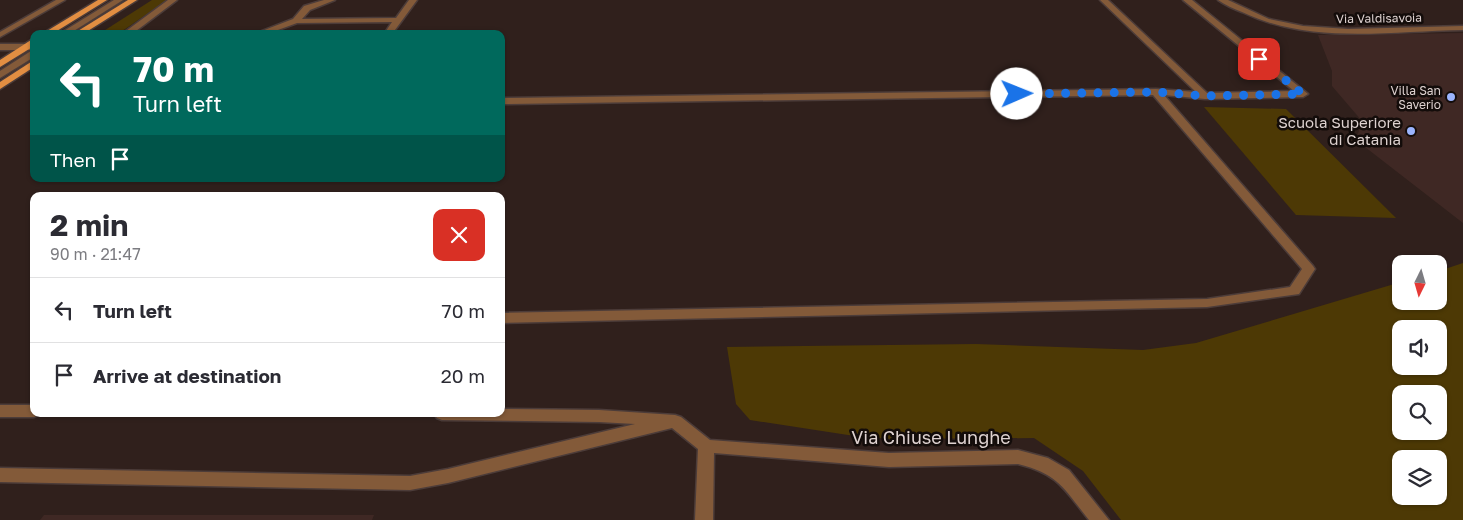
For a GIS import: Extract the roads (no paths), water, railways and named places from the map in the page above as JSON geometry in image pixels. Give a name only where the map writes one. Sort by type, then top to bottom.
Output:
[{"type":"main road","points":[[53,30],[103,0]]},
{"type":"main road","points":[[84,30],[133,0]]},
{"type":"main road","points":[[0,64],[30,46]]},
{"type":"main road","points":[[0,86],[30,66]]},
{"type":"street","points":[[0,35],[61,0]]},
{"type":"street","points":[[70,30],[119,0]]},
{"type":"street","points":[[132,30],[173,0]]},
{"type":"street","points":[[296,21],[307,8],[330,0]]},
{"type":"street","points":[[391,30],[413,0]]},
{"type":"street","points":[[1104,0],[1205,96]]},
{"type":"street","points":[[505,101],[1156,92],[1205,96],[1303,94],[1187,0]]},
{"type":"street","name":"Via Valdisavoia","points":[[1222,0],[1264,20],[1296,28],[1320,31],[1463,28]]},
{"type":"street","points":[[270,30],[296,21],[398,20]]},
{"type":"street","points":[[0,47],[30,45]]},
{"type":"street","points":[[0,75],[30,55]]},
{"type":"street","points":[[505,318],[1207,303],[1294,291],[1309,269],[1156,92]]},
{"type":"street","points":[[0,411],[30,411]]},
{"type":"street","points":[[505,415],[599,416],[674,421],[706,446],[704,520]]},
{"type":"street","points":[[0,475],[410,483],[448,476],[674,421]]},
{"type":"street","name":"Via Chiuse Lunghe","points":[[706,446],[889,460],[1018,457],[1042,463],[1063,475],[1100,520]]},
{"type":"place","name":"Villa San Saverio","points":[[1451,97]]},
{"type":"place","name":"Scuola Superiore di Catania","points":[[1411,131]]}]
